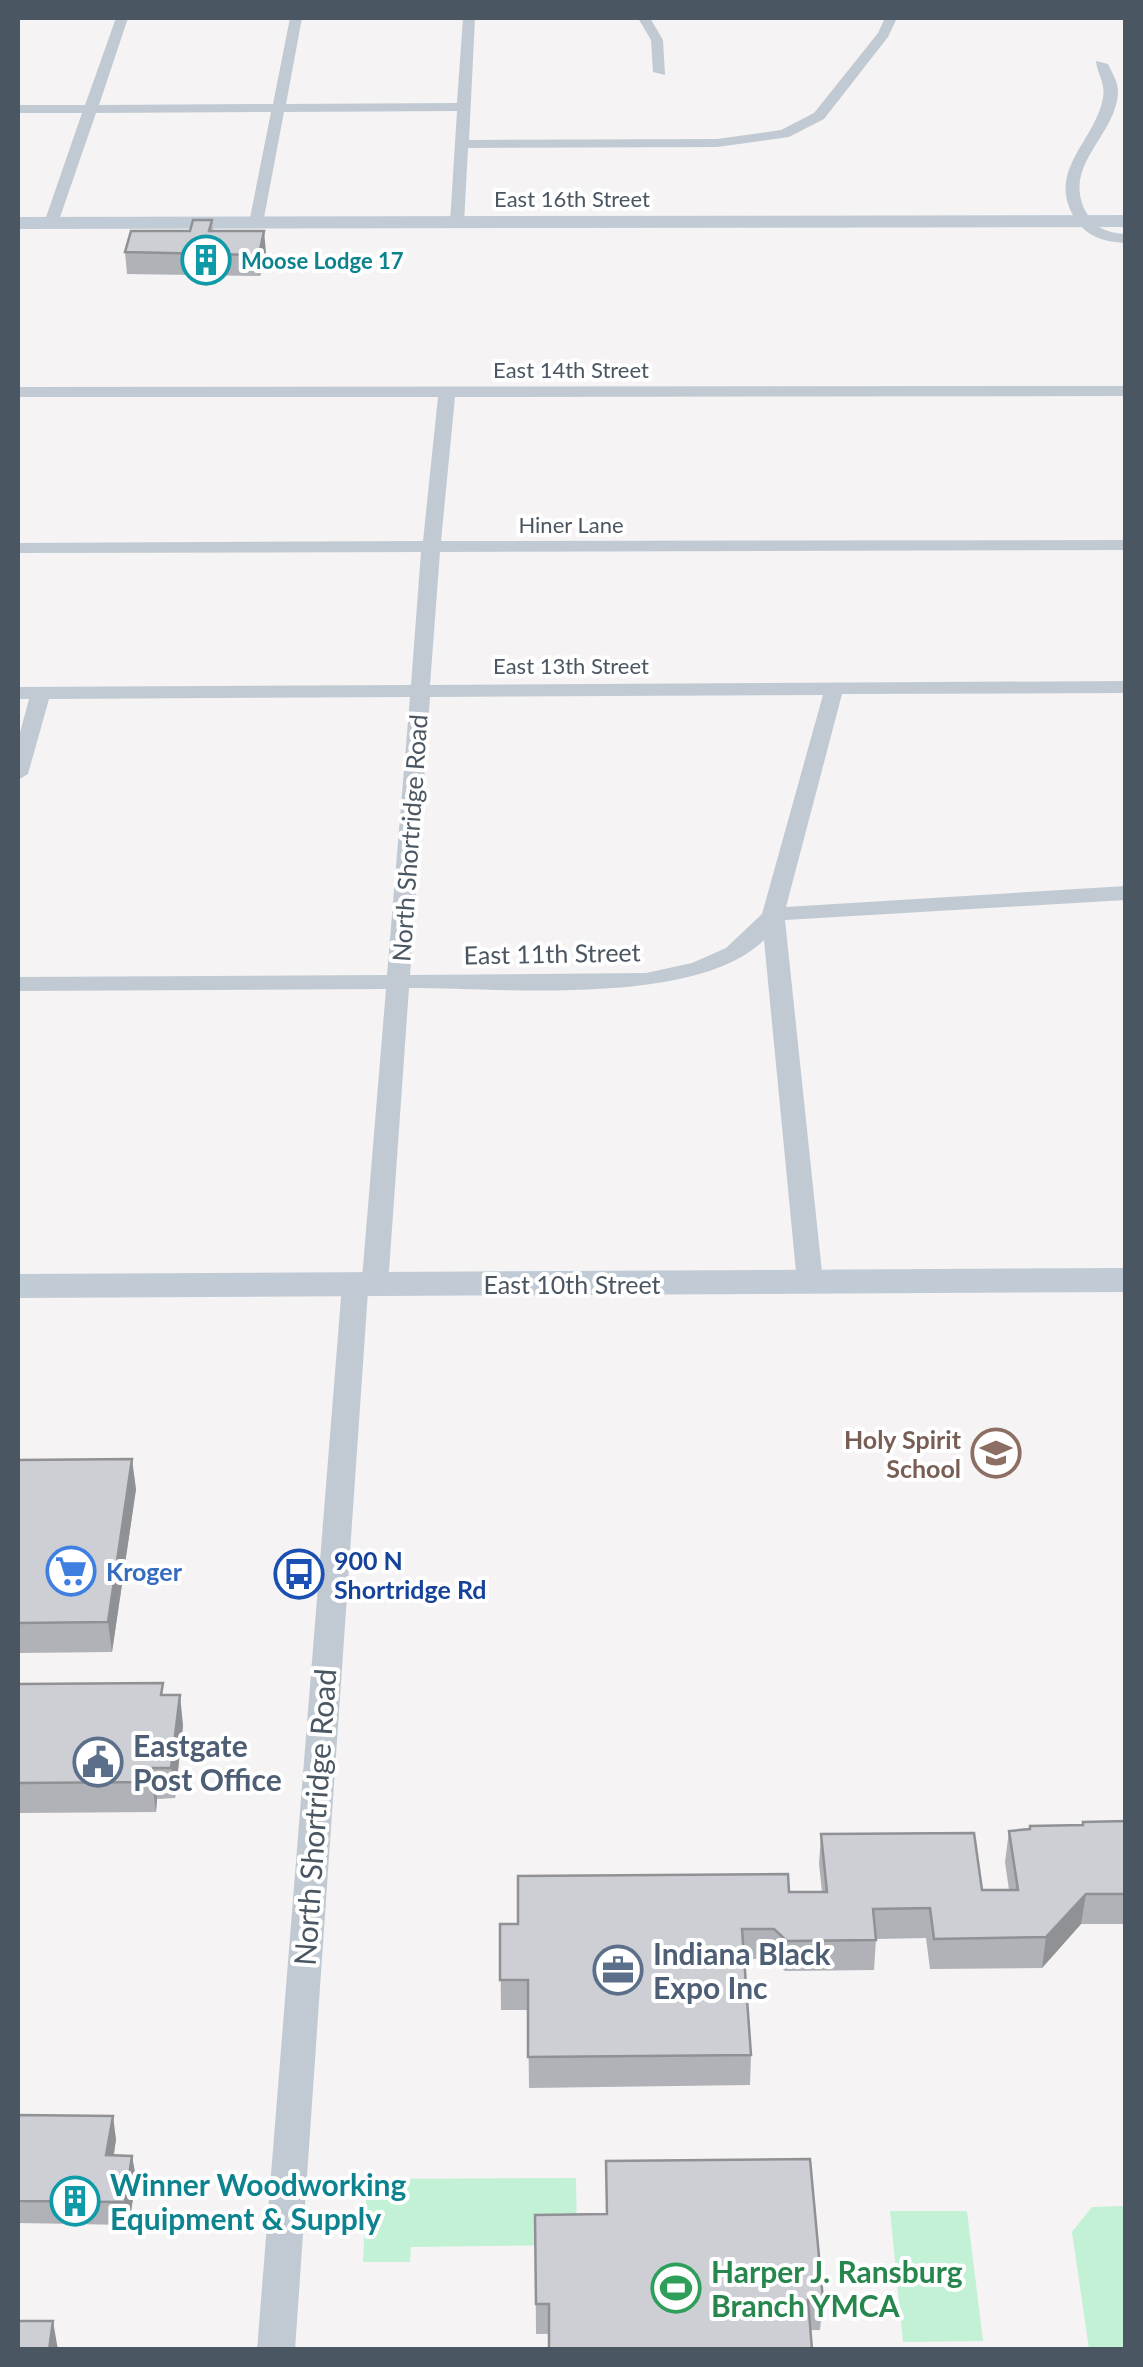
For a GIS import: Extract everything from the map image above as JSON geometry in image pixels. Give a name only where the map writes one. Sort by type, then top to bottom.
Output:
[{"type":"street","points":[[51,223],[122,18]]},
{"type":"street","points":[[256,223],[296,18]]},
{"type":"street","points":[[457,222],[469,18]]},
{"type":"street","points":[[644,18],[657,40],[660,72]]},
{"type":"street","points":[[462,144],[725,143],[788,132],[819,116],[884,34],[892,18]]},
{"type":"street","points":[[1102,64],[1110,81],[1110,98],[1070,180],[1072,199],[1084,222],[1099,235],[1126,239]]},
{"type":"street","points":[[18,109],[464,107]]},
{"type":"street","name":"East 16th Street","points":[[18,223],[1126,221]]},
{"type":"street","name":"North Shortridge Road","points":[[276,2350],[324,1668],[399,982],[431,547],[447,391]]},
{"type":"street","name":"East 14th Street","points":[[18,392],[1126,391]]},
{"type":"street","name":"Hiner Lane","points":[[18,548],[1126,544]]},
{"type":"street","name":"East 13th Street","points":[[18,693],[1126,687]]},
{"type":"street","points":[[810,1282],[773,914],[834,688]]},
{"type":"street","points":[[18,774],[41,693]]},
{"type":"street","points":[[773,914],[1126,893]]},
{"type":"street","name":"East 11th Street","points":[[18,984],[622,981],[664,977],[727,956],[762,930],[773,914]]},
{"type":"street","name":"East 10th Street","points":[[18,1286],[1126,1280]]},
{"type":"green space","points":[[576,2178],[577,2245],[411,2247],[410,2262],[363,2262],[367,2179]]},
{"type":"green space","points":[[1125,2206],[1125,2349],[1089,2349],[1072,2232],[1092,2207]]},
{"type":"green space","points":[[890,2211],[967,2211],[983,2341],[903,2342]]},
{"type":"building","points":[[193,220],[212,220],[209,231],[264,231],[259,255],[125,252],[131,231],[190,231]]},
{"type":"building","name":"Kroger","points":[[132,1459],[108,1622],[18,1623],[18,1460]]},
{"type":"building","name":"Eastgate Post Office","points":[[163,1683],[161,1695],[180,1695],[171,1768],[153,1768],[152,1782],[18,1783],[18,1684]]},
{"type":"building","name":"Indiana Black Expo Inc","points":[[1126,1821],[1126,1894],[1086,1894],[1046,1937],[934,1939],[930,1908],[873,1909],[876,1940],[787,1941],[774,1929],[742,1929],[751,2055],[528,2057],[528,1980],[500,1980],[500,1924],[518,1924],[518,1876],[788,1874],[789,1892],[827,1892],[821,1834],[974,1833],[982,1890],[1018,1890],[1009,1831],[1030,1826]]},
{"type":"building","name":"Winner Woodworking Equipment & Supply","points":[[18,2115],[113,2116],[106,2155],[132,2156],[125,2202],[18,2201]]},
{"type":"building","name":"Harper J. Ransburg Branch YMCA","points":[[810,2159],[823,2300],[808,2300],[812,2350],[549,2350],[549,2304],[536,2304],[535,2215],[607,2214],[606,2161]]},
{"type":"building","points":[[18,2321],[53,2321],[49,2350],[18,2350]]},
{"type":"place","name":"Moose Lodge 17","points":[[206,260]]},
{"type":"place","name":"Holy Spirit School","points":[[996,1453]]},
{"type":"place","name":"Kroger","points":[[71,1571]]},
{"type":"place","name":"900 N Shortridge Rd","points":[[299,1574]]},
{"type":"place","name":"Eastgate Post Office","points":[[98,1762]]},
{"type":"place","name":"Indiana Black Expo Inc","points":[[618,1970]]},
{"type":"place","name":"Winner Woodworking Equipment & Supply","points":[[75,2201]]},
{"type":"place","name":"Harper J. Ransburg Branch YMCA","points":[[676,2288]]}]
